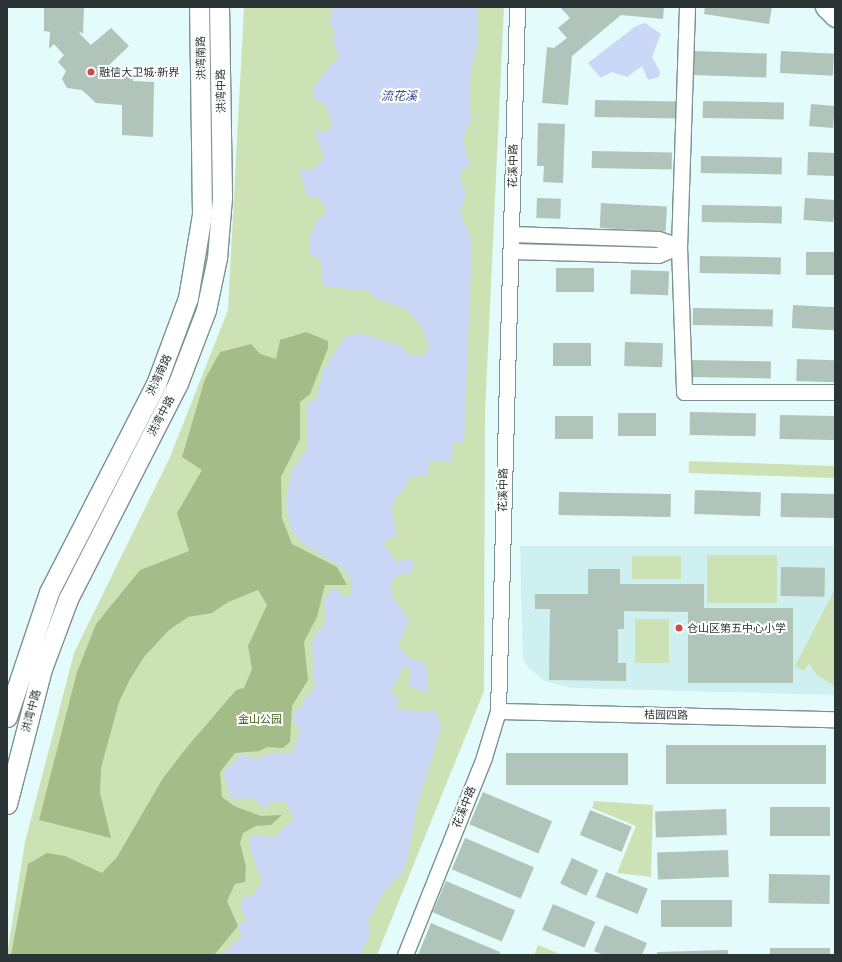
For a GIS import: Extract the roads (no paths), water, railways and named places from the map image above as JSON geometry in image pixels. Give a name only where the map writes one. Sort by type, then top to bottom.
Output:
[{"type":"main road","name":"洪湾南路","points":[[8,713],[49,592],[156,384],[188,298],[202,214],[199,7]]},
{"type":"main road","name":"洪湾中路","points":[[7,804],[29,715],[50,645],[80,571],[175,389],[206,310],[216,258],[222,197],[219,7]]},
{"type":"main road","points":[[825,7],[835,17]]},
{"type":"main road","points":[[8,713],[29,715]]},
{"type":"street","name":"花溪中路","points":[[405,955],[484,757],[498,711],[517,7]]},
{"type":"street","points":[[686,7],[679,246],[684,392],[835,392]]},
{"type":"street","points":[[511,234],[658,239],[679,246]]},
{"type":"street","points":[[511,251],[658,255],[679,246]]},
{"type":"street","name":"桔园四路","points":[[498,711],[835,719]]},
{"type":"water","name":"流花溪","points":[[332,7],[477,7],[477,47],[471,68],[469,113],[472,116],[463,138],[470,167],[463,168],[460,180],[466,193],[460,212],[472,240],[464,444],[453,441],[451,462],[429,460],[428,476],[409,477],[406,487],[398,493],[391,507],[397,534],[383,543],[396,561],[411,560],[414,563],[412,573],[401,574],[391,582],[392,596],[409,620],[398,645],[406,656],[423,662],[428,670],[427,692],[409,687],[411,672],[405,664],[390,694],[398,696],[397,708],[400,710],[437,712],[441,728],[416,810],[408,857],[403,872],[385,890],[368,921],[370,934],[360,955],[221,955],[241,938],[238,926],[247,918],[241,910],[242,898],[253,895],[262,882],[250,846],[251,835],[275,837],[294,819],[285,801],[270,802],[266,810],[254,798],[231,799],[223,772],[241,754],[258,759],[266,754],[292,754],[300,729],[293,721],[294,709],[300,711],[303,700],[315,688],[312,640],[326,622],[324,600],[334,587],[342,596],[351,596],[352,585],[345,569],[305,545],[295,535],[289,521],[286,500],[292,471],[308,448],[308,403],[316,399],[324,369],[345,337],[359,333],[400,346],[411,355],[423,356],[429,346],[422,327],[407,310],[373,297],[371,291],[326,287],[321,280],[321,261],[310,253],[309,239],[316,222],[327,212],[320,199],[307,196],[299,169],[314,169],[324,158],[314,128],[323,133],[330,129],[331,121],[324,103],[314,100],[313,87],[339,56],[333,41],[336,30],[330,27]]},
{"type":"water","points":[[645,23],[661,34],[652,57],[660,72],[659,77],[648,80],[642,66],[627,77],[612,72],[601,78],[588,63],[636,26]]},
{"type":"place","name":"融信大卫城·新界","points":[[91,72]]},
{"type":"place","name":"仓山区第五中心小学","points":[[679,628]]},
{"type":"park label","name":"金山公园","points":[[260,719]]}]
